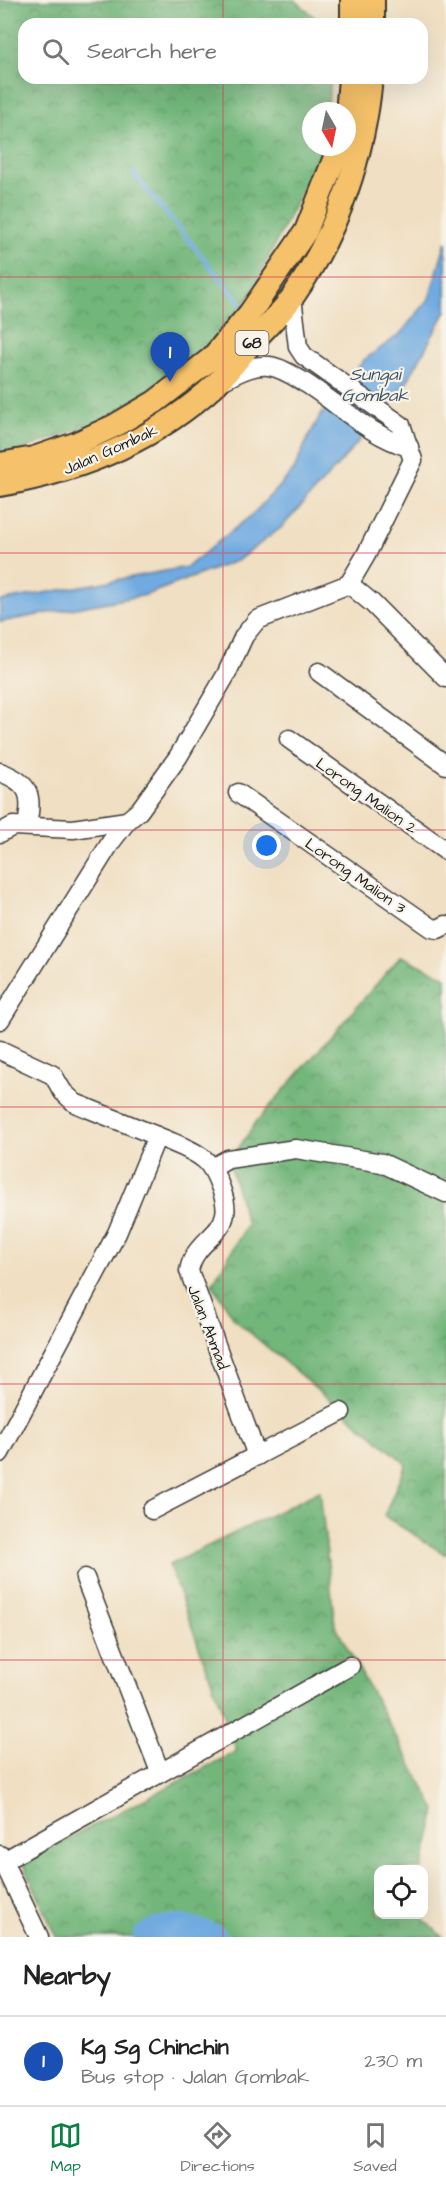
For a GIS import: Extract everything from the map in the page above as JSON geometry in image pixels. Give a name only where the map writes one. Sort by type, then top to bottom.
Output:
[{"type":"main road","points":[[352,0],[352,18]]},
{"type":"main road","points":[[373,0],[373,18]]},
{"type":"main road","points":[[348,102],[350,84]]},
{"type":"main road","name":"Jalan Gombak","points":[[0,485],[72,469],[141,439],[166,424],[217,383],[292,297],[308,274],[328,236],[355,168],[368,109],[370,84]]},
{"type":"main road","name":"Jalan Gombak","points":[[0,464],[34,458],[75,444],[114,426],[155,402],[212,358],[250,313],[306,231],[335,156]]},
{"type":"street","points":[[0,1020],[111,842],[127,821],[139,811],[177,757],[226,675],[244,636],[257,620],[349,585],[413,460],[401,425],[304,356],[298,347],[292,297]]},
{"type":"street","points":[[217,383],[256,366],[269,366],[290,374],[321,393],[388,441],[409,447]]},
{"type":"street","points":[[349,585],[372,603],[446,678]]},
{"type":"street","points":[[319,672],[446,765]]},
{"type":"street","name":"Lorong Malion 2","points":[[289,739],[446,851]]},
{"type":"street","points":[[0,772],[14,777],[27,788],[31,806],[27,825]]},
{"type":"street","name":"Lorong Malion 3","points":[[238,794],[432,928],[438,929],[446,925]]},
{"type":"street","points":[[0,833],[13,826],[73,829],[127,821]]},
{"type":"street","points":[[0,1050],[53,1075],[63,1092],[75,1103],[201,1156],[212,1168],[228,1159],[296,1149],[382,1163],[446,1193]]},
{"type":"street","points":[[0,1453],[117,1233],[157,1136]]},
{"type":"street","name":"Jalan Ahmad","points":[[212,1168],[225,1206],[224,1219],[217,1230],[196,1250],[189,1271],[257,1456]]},
{"type":"street","points":[[152,1510],[341,1412]]},
{"type":"street","points":[[85,1578],[160,1772]]},
{"type":"street","points":[[39,1937],[2,1858],[350,1665]]},
{"type":"green space","points":[[0,0],[295,0],[315,18],[18,18],[18,84],[330,84],[328,102],[302,102],[302,156],[319,156],[249,297],[185,373],[91,425],[13,453],[0,453]]},
{"type":"green space","points":[[401,956],[446,977],[446,1555],[384,1516],[406,1464],[235,1320],[212,1284],[247,1225],[229,1162],[257,1121]]},
{"type":"green space","points":[[320,1491],[335,1625],[436,1810],[423,1865],[374,1865],[374,1919],[423,1919],[443,1937],[56,1937],[23,1862],[237,1751],[169,1565]]},
{"type":"water","name":"Sungai Gombak","points":[[446,241],[446,311],[407,382],[348,454],[282,527],[238,560],[146,595],[0,622],[0,601],[187,567],[254,513],[294,470],[320,416],[364,360],[400,334],[429,299]]},
{"type":"waterway","points":[[133,173],[244,307]]},
{"type":"waterway","points":[[146,1937],[162,1929],[171,1928],[188,1929],[214,1937]]},
{"type":"place","name":"Kg Sg Chinchin","points":[[170,382]]}]
